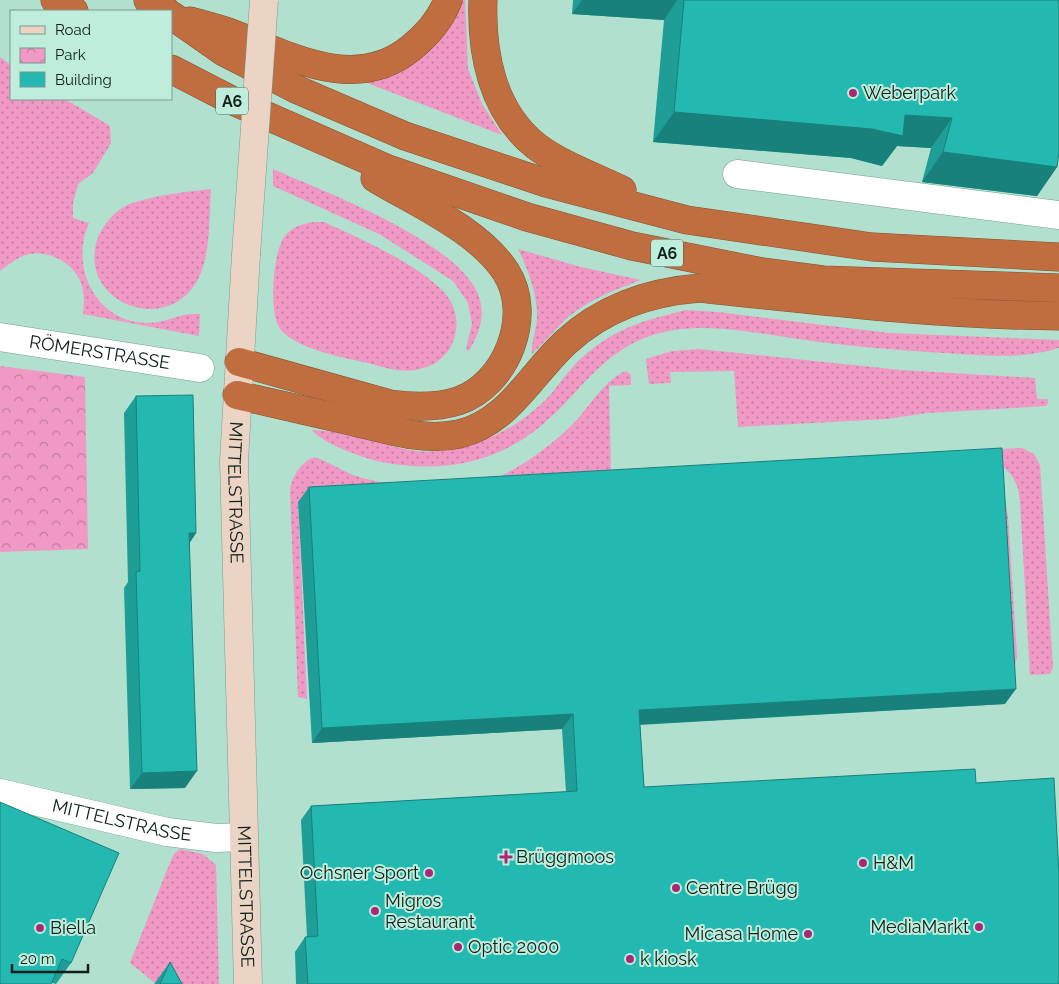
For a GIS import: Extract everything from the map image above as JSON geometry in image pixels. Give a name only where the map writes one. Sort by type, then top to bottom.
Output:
[{"type":"highway","points":[[55,0],[72,10]]},
{"type":"highway","name":"A6","points":[[148,0],[164,10]]},
{"type":"highway","points":[[172,14],[228,32],[309,64],[336,70],[366,69],[400,56],[423,39],[444,10],[448,0]]},
{"type":"highway","points":[[482,0],[484,47],[494,85],[504,109],[520,132],[538,147],[561,161],[686,220]]},
{"type":"highway","name":"A6","points":[[172,15],[224,52],[298,90],[405,136],[546,183],[686,220],[872,247],[1059,257]]},
{"type":"highway","name":"A6","points":[[172,70],[232,101],[294,130],[396,172],[527,218],[632,246],[762,272],[823,280],[1059,288]]},
{"type":"highway","points":[[239,362],[390,404],[432,406],[458,401],[483,386],[500,368],[510,348],[516,327],[516,302],[512,287],[506,273],[492,255],[457,226],[294,130]]},
{"type":"highway","points":[[237,395],[425,436],[458,434],[480,427],[502,412],[531,384],[565,343],[595,318],[622,304],[678,289],[700,288],[946,313],[1059,316]]},
{"type":"main road","name":"MITTELSTRASSE","points":[[248,984],[234,461],[264,0]]},
{"type":"street","points":[[737,174],[1059,215]]},
{"type":"street","name":"RÖMERSTRASSE","points":[[0,337],[200,368]]},
{"type":"street","name":"MITTELSTRASSE","points":[[0,793],[167,832],[216,838],[244,837]]},
{"type":"green space","points":[[461,0],[465,0],[468,69],[482,104],[502,135],[367,83],[399,71],[425,54],[445,30]]},
{"type":"green space","points":[[0,57],[10,64],[10,100],[67,100],[110,126],[111,143],[93,173],[78,184],[73,203],[73,218],[89,223],[82,257],[85,274],[101,303],[114,314],[130,321],[148,323],[200,314],[199,336],[83,314],[83,291],[77,275],[65,263],[49,255],[31,254],[23,256],[0,271]]},
{"type":"green space","points":[[273,169],[390,222],[448,259],[469,279],[480,300],[482,314],[480,327],[469,351],[466,349],[472,324],[468,303],[453,281],[379,234],[273,186]]},
{"type":"green space","points":[[211,189],[209,232],[204,265],[200,275],[187,294],[169,306],[150,309],[130,306],[113,296],[101,281],[95,263],[97,240],[110,218],[122,208],[141,200]]},
{"type":"green space","points":[[324,222],[401,260],[430,279],[442,290],[450,300],[455,312],[456,324],[455,336],[451,347],[443,357],[433,364],[420,369],[396,370],[311,348],[289,337],[281,330],[274,312],[273,299],[273,285],[280,247],[283,239],[293,229],[306,223]]},
{"type":"green space","points":[[518,249],[581,267],[641,280],[603,296],[576,311],[532,354],[537,307],[534,290]]},
{"type":"green space","points":[[685,310],[718,312],[889,333],[1059,340],[1059,348],[1030,354],[972,355],[852,346],[722,329],[684,329],[647,337],[618,352],[595,371],[552,416],[533,432],[513,445],[492,455],[470,461],[448,465],[425,466],[377,461],[352,453],[324,440],[312,430],[345,433],[394,447],[416,451],[439,451],[471,444],[500,433],[527,416],[551,394],[581,358],[610,337],[645,321]]},
{"type":"green space","points":[[699,349],[901,370],[1035,378],[1037,399],[1048,399],[1048,403],[1046,406],[928,413],[887,419],[738,427],[734,371],[670,372],[671,383],[649,384],[646,359],[672,351]]},
{"type":"green space","points":[[0,366],[85,377],[88,549],[0,552]]},
{"type":"green space","points":[[626,371],[631,375],[631,385],[609,386],[611,471],[624,471],[624,483],[298,502],[307,699],[298,697],[290,490],[295,475],[305,462],[314,457],[359,477],[421,489],[446,490],[473,486],[489,481],[520,466],[548,446],[578,419],[611,380]]},
{"type":"green space","points":[[1022,448],[1034,454],[1040,465],[1053,668],[1050,674],[1030,675],[1020,502],[1014,479],[1000,465],[959,451]]},
{"type":"green space","points":[[1004,493],[1008,516],[1017,656],[1013,676]]},
{"type":"green space","points":[[180,849],[203,854],[216,865],[219,984],[156,984],[130,963],[169,865],[174,854]]},
{"type":"building","name":"Weberpark","points":[[684,0],[1059,0],[1059,152],[1057,167],[943,152],[952,118],[905,115],[903,136],[872,129],[674,112]]},
{"type":"building","points":[[193,395],[196,533],[189,533],[197,771],[142,773],[136,572],[140,571],[136,396]]},
{"type":"building","points":[[1002,448],[1016,689],[639,710],[644,787],[975,769],[976,783],[1054,778],[1059,875],[1059,984],[308,984],[305,937],[318,936],[311,806],[577,791],[573,714],[322,728],[309,487]]},
{"type":"building","name":"Biella","points":[[0,802],[119,853],[71,963],[62,959],[51,984],[0,984]]},
{"type":"building","points":[[170,962],[182,984],[160,984]]},
{"type":"place","name":"Weberpark","points":[[853,93]]},
{"type":"place","name":"Brüggmoos","points":[[506,857]]},
{"type":"place","name":"H&M","points":[[863,863]]},
{"type":"place","name":"Ochsner Sport","points":[[429,873]]},
{"type":"place","name":"Centre Brügg","points":[[676,888]]},
{"type":"place","name":"Migros Restaurant","points":[[375,911]]},
{"type":"place","name":"MediaMarkt","points":[[979,927]]},
{"type":"place","name":"Biella","points":[[40,928]]},
{"type":"place","name":"Micasa Home","points":[[808,934]]},
{"type":"place","name":"Optic 2000","points":[[458,947]]},
{"type":"place","name":"k kiosk","points":[[630,959]]}]
